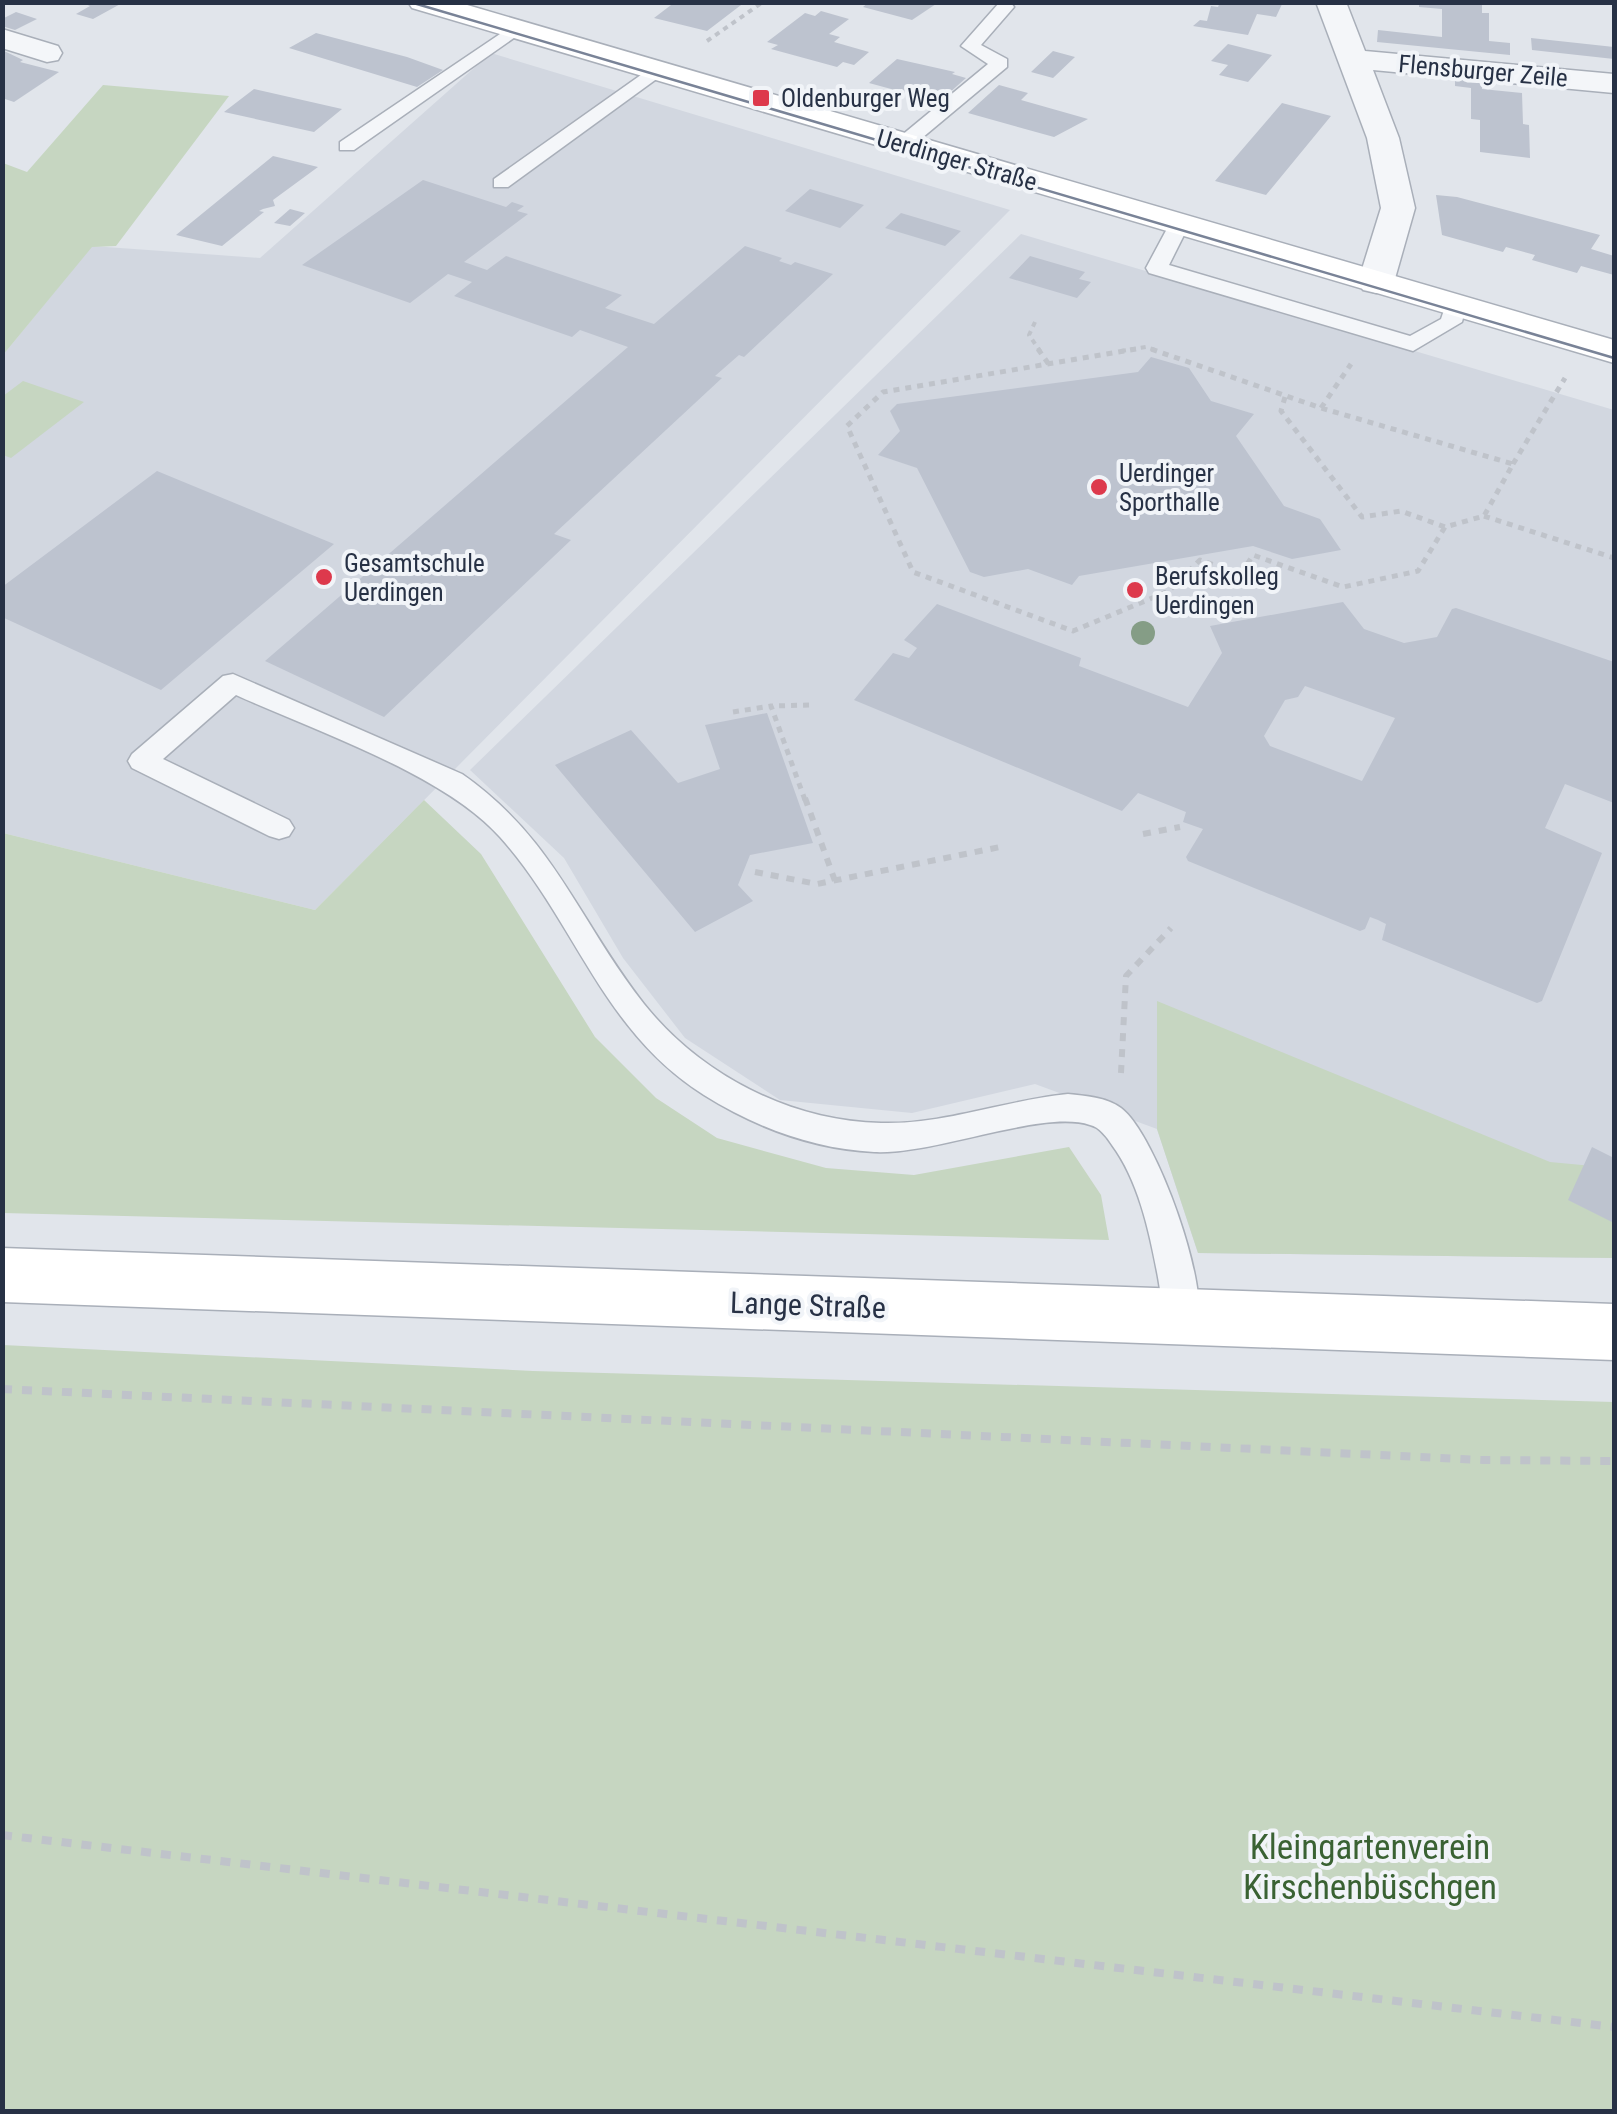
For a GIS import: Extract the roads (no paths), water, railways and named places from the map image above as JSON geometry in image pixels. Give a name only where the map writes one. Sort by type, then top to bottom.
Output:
[{"type":"street","name":"Uerdinger Straße","points":[[424,2],[474,8],[515,30],[1614,352]]},
{"type":"street","name":"Flensburger Zeile","points":[[1331,2],[1383,138],[1398,208],[1376,282]]},
{"type":"street","points":[[2,38],[47,53]]},
{"type":"street","name":"Flensburger Zeile","points":[[1352,59],[1614,84]]},
{"type":"street","name":"Lange Straße","points":[[2,1275],[1614,1332]]},
{"type":"lane","points":[[903,144],[1000,63],[970,46],[1006,7]]},
{"type":"lane","points":[[348,146],[515,30]]},
{"type":"lane","points":[[501,183],[655,71]]},
{"type":"lane","points":[[1179,225],[1157,268],[1413,344],[1451,322],[1455,306]]},
{"type":"lane","points":[[279,828],[142,761],[233,683],[452,781],[481,798],[516,832],[560,894],[632,1012],[718,1090],[781,1118],[841,1134],[909,1137],[1063,1105],[1106,1115],[1134,1147],[1175,1260],[1183,1318]]},
{"type":"tram line","points":[[410,2],[1614,358]]},
{"type":"place","name":"Oldenburger Weg","points":[[761,98]]},
{"type":"place","name":"Uerdinger Sporthalle","points":[[1099,487]]},
{"type":"place","name":"Gesamtschule Uerdingen","points":[[324,577]]},
{"type":"place","name":"Berufskolleg Uerdingen","points":[[1135,590]]},
{"type":"park label","name":"Kleingartenverein Kirschenbüschgen","points":[[1370,1867]]}]
